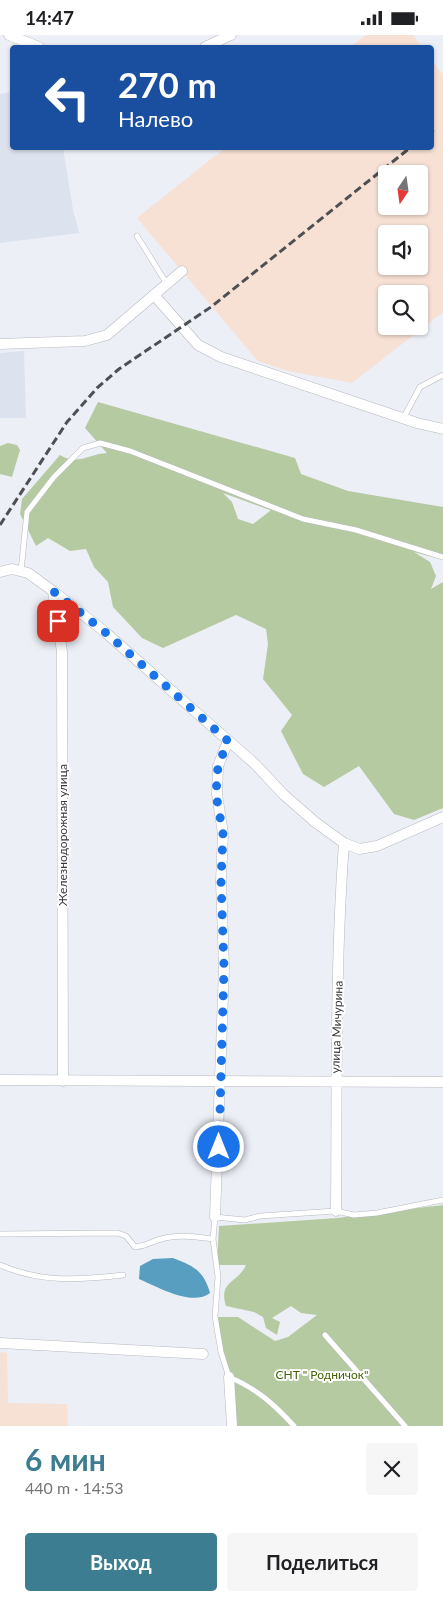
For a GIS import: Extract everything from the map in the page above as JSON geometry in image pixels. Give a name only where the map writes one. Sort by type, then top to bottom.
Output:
[{"type":"street","points":[[9,35],[34,45]]},
{"type":"street","points":[[209,45],[231,35]]},
{"type":"street","points":[[0,345],[85,341],[107,335],[182,271]]},
{"type":"street","points":[[154,295],[198,345],[221,357],[404,417],[417,423],[443,429]]},
{"type":"street","points":[[0,572],[12,569],[28,573],[53,591],[105,632],[256,765],[282,794],[344,843],[359,849],[376,846],[443,817]]},
{"type":"street","name":"Железнодорожная улица","points":[[53,591],[62,651],[63,1081]]},
{"type":"street","points":[[215,1217],[224,967],[221,881],[223,834],[216,794],[218,766],[228,741]]},
{"type":"street","name":"улица Мичурина","points":[[336,1211],[336,1081],[344,843]]},
{"type":"street","points":[[0,1080],[443,1083]]},
{"type":"street","points":[[0,1343],[203,1354]]},
{"type":"street","points":[[229,1377],[232,1426]]},
{"type":"lane","points":[[137,236],[167,284]]},
{"type":"lane","points":[[404,417],[420,387],[443,375]]},
{"type":"lane","points":[[21,571],[27,512],[54,477],[83,448],[100,443],[130,451],[303,519],[356,531],[443,557]]},
{"type":"lane","points":[[294,1426],[269,1400],[245,1383],[229,1377],[221,1353],[215,1316],[218,1277],[213,1239],[215,1217],[245,1220],[260,1216],[336,1211],[354,1215],[377,1213],[443,1200]]},
{"type":"lane","points":[[0,1234],[118,1233],[126,1236],[134,1247],[147,1246],[160,1239],[178,1236],[213,1239]]},
{"type":"lane","points":[[0,1265],[34,1277],[62,1280],[123,1275]]},
{"type":"lane","points":[[325,1335],[405,1426]]},
{"type":"shaded area","points":[[366,35],[413,35],[420,45],[353,45]]},
{"type":"shaded area","points":[[434,63],[443,75],[443,312],[428,324],[428,285],[378,285],[378,335],[414,335],[352,383],[288,371],[258,361],[137,218],[222,150],[434,150]]},
{"type":"shaded area","points":[[10,92],[10,150],[63,150],[73,210],[79,233],[0,243],[0,94]]},
{"type":"shaded area","points":[[24,351],[26,418],[0,418],[0,353]]},
{"type":"shaded area","points":[[0,1352],[7,1353],[8,1403],[67,1404],[68,1426],[0,1426]]},
{"type":"green space","points":[[98,402],[295,458],[301,474],[348,491],[443,507],[443,560],[414,552],[430,562],[436,576],[431,589],[443,582],[443,808],[414,820],[394,814],[359,766],[324,787],[303,774],[281,731],[292,715],[263,679],[268,644],[266,629],[236,615],[163,648],[142,638],[113,607],[108,582],[94,567],[86,549],[70,551],[48,538],[36,546],[20,514],[22,499],[60,455],[66,458],[78,459],[107,453],[85,428]],"holes":[[[223,493],[270,510],[253,524],[238,519],[232,502]]]},
{"type":"green space","points":[[8,443],[17,445],[20,450],[12,477],[0,474],[0,446]]},
{"type":"green space","name":"СНТ \" Родничок\"","points":[[443,1205],[443,1426],[235,1426],[233,1388],[220,1351],[218,1317],[238,1317],[275,1341],[288,1337],[317,1315],[301,1313],[291,1306],[272,1318],[280,1322],[277,1335],[266,1328],[263,1317],[254,1312],[226,1306],[224,1298],[227,1287],[243,1271],[246,1265],[217,1265],[219,1226],[337,1218]]},
{"type":"water","points":[[173,1258],[197,1270],[205,1279],[210,1293],[203,1297],[185,1297],[165,1291],[139,1279],[140,1266],[153,1259]]},
{"type":"railway","points":[[0,525],[67,422],[97,388],[119,369],[211,307],[407,150]]},
{"type":"route","points":[[58,621],[53,591],[105,632],[228,741],[218,766],[216,794],[223,834],[221,881],[224,967],[219,1081],[219,1147]]}]
